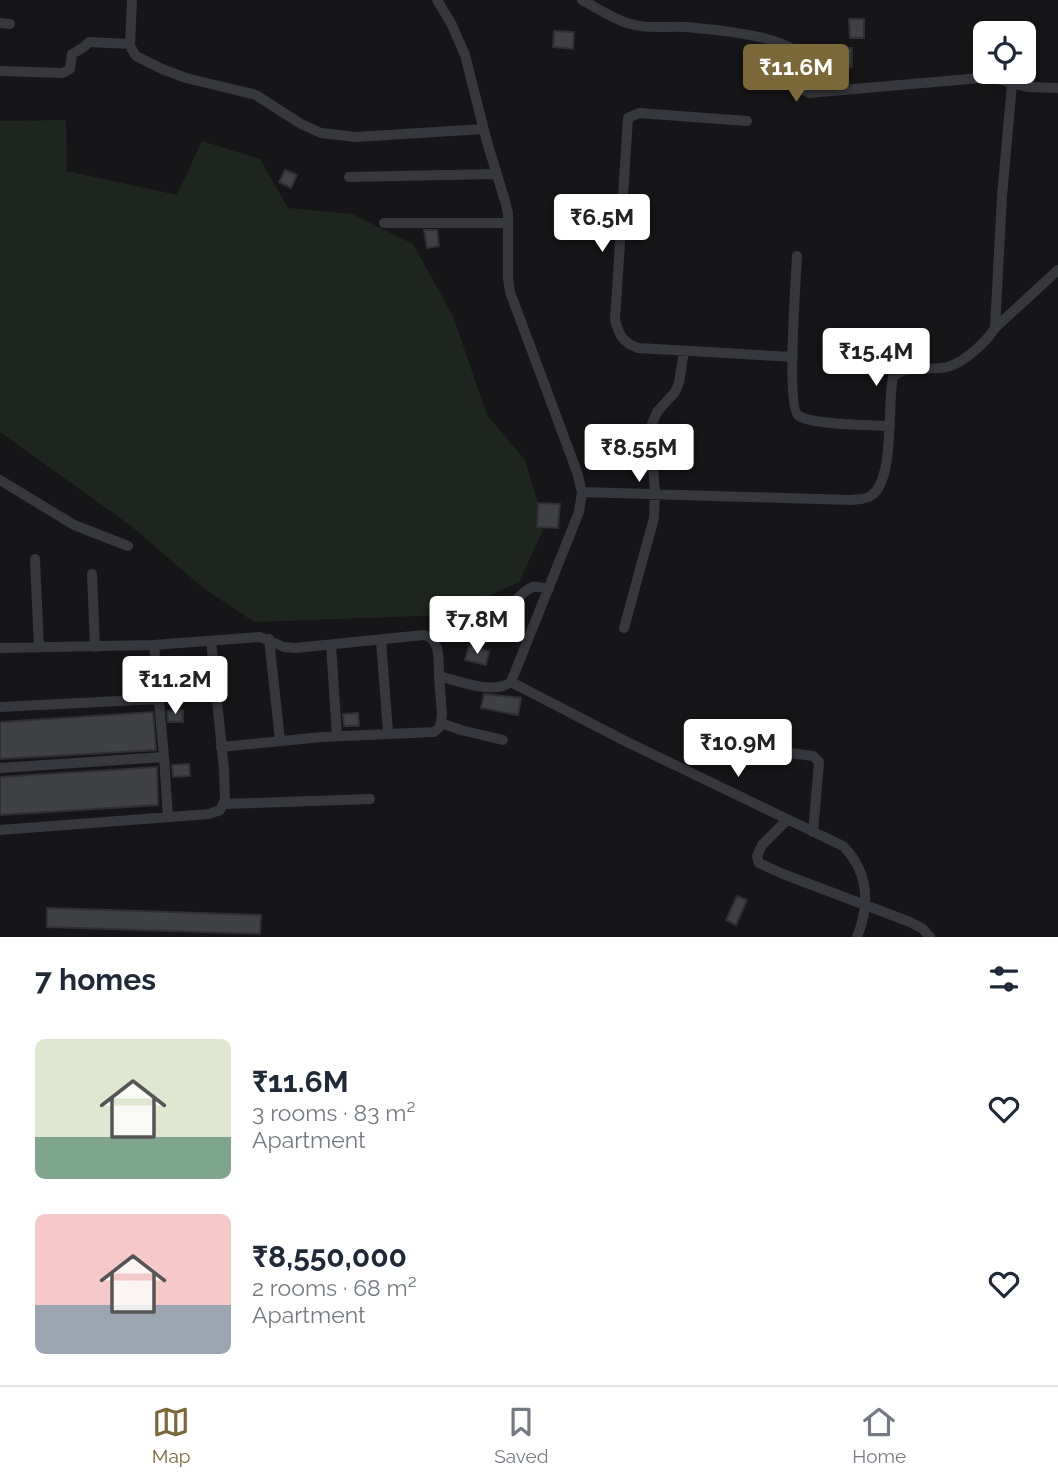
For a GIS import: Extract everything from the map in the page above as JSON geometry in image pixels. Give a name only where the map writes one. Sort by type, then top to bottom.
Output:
[{"type":"street","points":[[132,0],[130,44],[136,56],[162,69],[219,88],[256,95],[301,124],[321,133],[356,137],[483,129]]},
{"type":"street","points":[[437,0],[460,42],[508,213],[510,292],[582,492],[571,535],[511,682],[503,687],[490,687],[439,676]]},
{"type":"street","points":[[582,0],[636,26],[683,27],[753,36],[790,47],[798,53],[802,89],[809,93],[973,79]]},
{"type":"street","points":[[0,71],[67,72],[71,66],[72,54],[89,42],[130,44]]},
{"type":"street","points":[[995,328],[1002,196],[1012,84]]},
{"type":"street","points":[[1021,84],[1058,88]]},
{"type":"street","points":[[747,121],[639,113],[628,117],[615,320],[622,338],[629,345],[638,348],[793,356]]},
{"type":"street","points":[[349,177],[496,174]]},
{"type":"street","points":[[384,223],[508,223]]},
{"type":"street","points":[[797,256],[793,406],[799,416],[814,421],[890,426]]},
{"type":"street","points":[[582,492],[865,499],[875,493],[882,479],[890,426],[892,382],[896,373],[952,366],[988,338],[995,328],[1058,270]]},
{"type":"street","points":[[624,628],[654,519],[652,424],[657,412],[676,392],[684,351]]},
{"type":"street","points":[[0,480],[74,525],[128,545]]},
{"type":"street","points":[[35,559],[39,648]]},
{"type":"street","points":[[92,574],[94,647]]},
{"type":"street","points":[[0,648],[154,645],[254,637],[269,639],[288,648],[419,635],[432,637],[446,632],[481,634],[491,628],[528,590],[537,587],[549,589]]},
{"type":"street","points":[[221,747],[280,740],[430,733],[438,730],[441,723],[439,676],[436,645],[432,637]]},
{"type":"street","points":[[269,639],[280,740]]},
{"type":"street","points":[[381,640],[388,733]]},
{"type":"street","points":[[0,830],[209,814],[220,810],[224,804],[224,780],[211,641]]},
{"type":"street","points":[[154,645],[168,817]]},
{"type":"street","points":[[331,645],[337,737]]},
{"type":"street","points":[[511,682],[627,742],[844,846],[862,874],[866,905],[857,937]]},
{"type":"street","points":[[0,707],[159,699]]},
{"type":"street","points":[[441,723],[503,740]]},
{"type":"street","points":[[790,752],[813,756],[820,762],[813,832]]},
{"type":"street","points":[[0,768],[164,757]]},
{"type":"street","points":[[224,804],[370,799]]},
{"type":"street","points":[[787,820],[762,845],[757,856],[759,863],[923,929],[930,937]]},
{"type":"shaded area","points":[[66,120],[67,171],[177,195],[202,141],[260,159],[288,208],[352,214],[413,244],[453,316],[487,415],[525,460],[545,526],[519,582],[447,615],[254,622],[202,587],[131,526],[0,432],[0,121]]},
{"type":"building","points":[[849,19],[864,19],[864,38],[850,38]]},
{"type":"building","points":[[554,31],[574,32],[573,49],[553,47]]},
{"type":"building","points":[[839,48],[852,48],[852,67],[840,67]]},
{"type":"building","points":[[285,170],[297,175],[291,188],[279,182]]},
{"type":"building","points":[[424,230],[437,230],[439,246],[427,248]]},
{"type":"building","points":[[538,503],[560,504],[558,528],[537,527]]},
{"type":"building","points":[[469,646],[489,651],[486,665],[465,660]]},
{"type":"building","points":[[484,694],[521,698],[518,715],[481,708]]},
{"type":"building","points":[[183,710],[183,722],[168,722],[167,711]]},
{"type":"building","points":[[153,712],[156,750],[0,759],[0,722]]},
{"type":"building","points":[[358,713],[359,726],[344,726],[343,714]]},
{"type":"building","points":[[189,764],[190,776],[173,777],[172,765]]},
{"type":"building","points":[[157,767],[158,805],[0,815],[0,777]]},
{"type":"building","points":[[737,896],[747,900],[736,925],[726,920]]},
{"type":"building","points":[[47,908],[261,915],[260,934],[47,927]]}]
